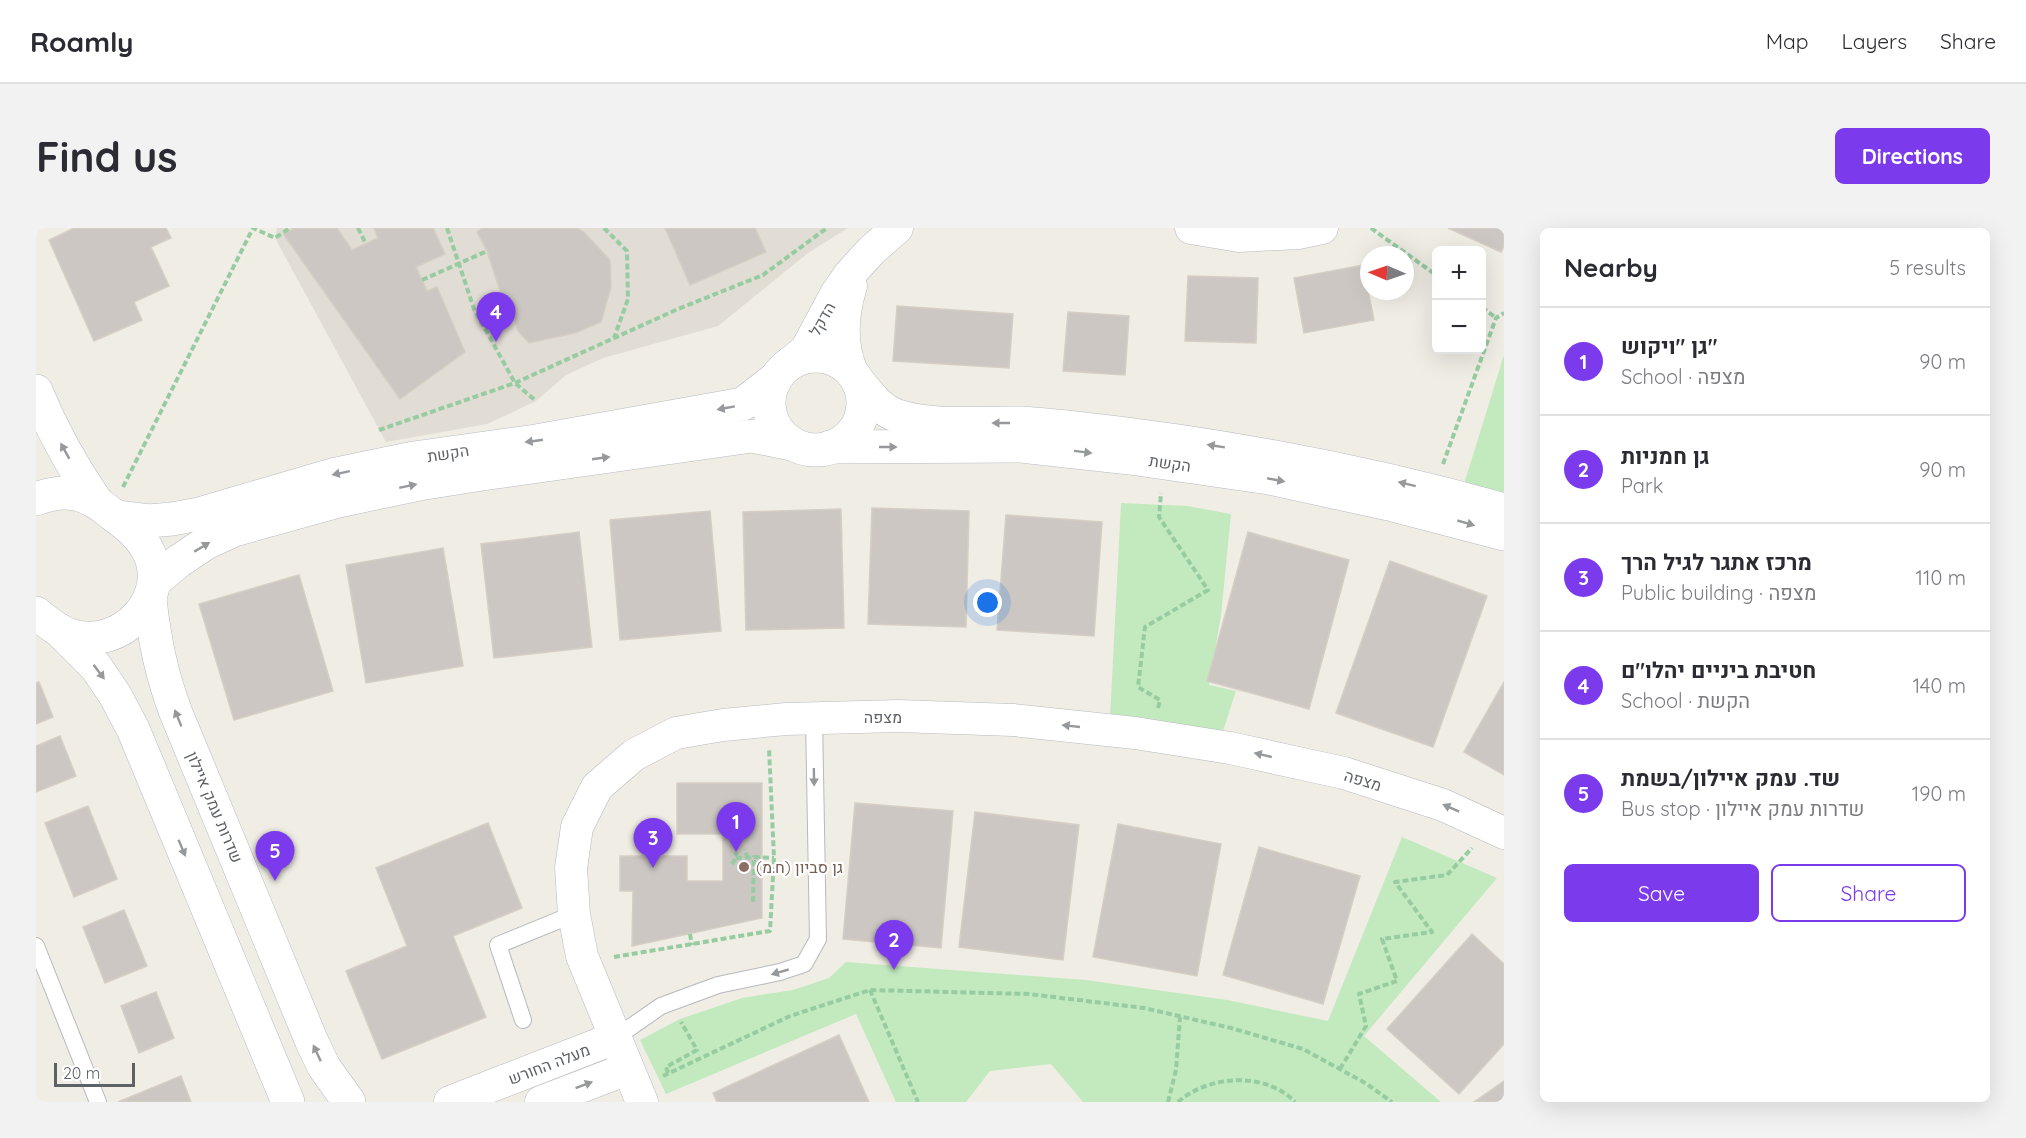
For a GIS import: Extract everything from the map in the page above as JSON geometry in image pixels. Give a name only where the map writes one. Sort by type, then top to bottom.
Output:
[{"type":"street","name":"הדקל","points":[[780,373],[806,350],[836,294],[856,267],[897,228]]},
{"type":"street","points":[[1191,228],[1239,236],[1298,233],[1322,228]]},
{"type":"street","name":"הדקל","points":[[855,377],[847,360],[843,331],[849,292],[856,267]]},
{"type":"street","points":[[812,355],[824,356],[841,362],[855,377],[861,386],[864,402],[861,418],[853,432],[842,443],[810,450],[792,444],[782,435],[769,408],[770,393],[780,373],[797,360],[812,355]]},
{"type":"street","name":"הקשת","points":[[107,510],[149,521],[172,519],[199,514],[332,475],[414,458],[536,441],[743,404],[780,373]]},
{"type":"street","name":"הקשת","points":[[855,377],[875,403],[896,416],[918,421],[1022,423],[1208,444],[1330,467],[1504,510]]},
{"type":"street","points":[[36,391],[76,472],[107,510]]},
{"type":"street","name":"הקשת","points":[[48,621],[71,636],[103,638],[127,627],[143,611],[152,591],[206,543],[234,530],[350,498],[482,474],[752,436],[792,444]]},
{"type":"street","name":"הקשת","points":[[830,447],[1021,446],[1204,467],[1393,505],[1504,534]]},
{"type":"street","points":[[36,499],[53,492],[76,493],[107,510]]},
{"type":"street","name":"שדרות עמק איילון","points":[[107,510],[137,534],[148,549],[154,565],[152,591],[156,649],[163,679],[312,1042],[324,1067],[349,1102]]},
{"type":"street","points":[[48,621],[96,667],[115,695],[133,729],[288,1102]]},
{"type":"street","name":"מצפה","points":[[635,1086],[582,956],[574,914],[571,868],[577,827],[597,787],[634,755],[676,733],[723,725],[768,721],[898,716],[1012,720],[1151,735],[1230,748],[1344,773],[1443,805],[1498,830]]},
{"type":"street","name":"מעלה החורש","points":[[450,1102],[615,1038]]},
{"type":"street","name":"מעלה החורש","points":[[541,1102],[635,1086]]},
{"type":"lane","points":[[615,1038],[661,1006],[718,985],[780,972],[804,964],[818,939],[814,718]]},
{"type":"lane","points":[[523,1020],[498,945],[574,914]]},
{"type":"lane","points":[[36,946],[98,1102]]},
{"type":"path","points":[[107,510],[253,228],[275,238],[290,228]]},
{"type":"path","points":[[358,228],[366,244]]},
{"type":"path","points":[[447,228],[474,309],[515,383],[536,401]]},
{"type":"path","points":[[604,228],[627,251],[628,299],[613,338]]},
{"type":"path","points":[[379,430],[515,383],[678,309],[764,274],[827,228]]},
{"type":"path","points":[[1371,228],[1432,271]]},
{"type":"path","points":[[422,280],[487,251]]},
{"type":"path","points":[[1486,310],[1496,318]]},
{"type":"path","points":[[1433,491],[1496,318],[1504,313]]},
{"type":"path","points":[[1151,735],[1160,700],[1138,687],[1145,627],[1208,591],[1159,517]]},
{"type":"path","points":[[588,969],[616,956],[770,931],[774,858],[768,721]]},
{"type":"path","points":[[1340,1069],[1366,1026],[1359,994],[1397,981],[1382,939],[1432,933],[1395,882],[1447,875],[1498,830]]},
{"type":"path","points":[[744,867],[747,858],[745,849]]},
{"type":"path","points":[[732,864],[736,858],[736,852]]},
{"type":"path","points":[[753,902],[754,857]]},
{"type":"path","points":[[736,858],[774,858]]},
{"type":"path","points":[[690,934],[692,945]]},
{"type":"path","points":[[635,1086],[790,1016],[870,990],[1029,994],[1144,1008],[1231,1028],[1303,1049],[1367,1084],[1392,1102]]},
{"type":"path","points":[[870,990],[918,1102]]},
{"type":"path","points":[[668,1073],[666,1067],[697,1050],[671,1003]]},
{"type":"path","points":[[1168,1102],[1176,1070],[1180,1017]]},
{"type":"path","points":[[1178,1102],[1186,1095],[1211,1083],[1239,1079],[1267,1085],[1292,1098],[1295,1102]]},
{"type":"shaded area","points":[[277,228],[848,228],[808,253],[718,326],[603,358],[566,375],[536,401],[487,424],[386,442],[275,238]]},
{"type":"green space","points":[[1504,355],[1504,511],[1460,497]]},
{"type":"green space","points":[[1121,503],[1187,506],[1231,514],[1221,616],[1209,685],[1236,691],[1220,740],[1110,718]]},
{"type":"green space","points":[[1402,837],[1497,878],[1364,1036],[1441,1102],[1083,1102],[1051,1064],[990,1071],[966,1102],[896,1102],[856,1014],[666,1094],[640,1040],[680,1019],[742,998],[793,990],[829,978],[846,962],[1086,980],[1227,1000],[1328,1021]]},
{"type":"building","points":[[74,228],[166,228],[171,238],[151,247],[169,286],[134,302],[142,320],[94,341],[49,240]]},
{"type":"building","points":[[294,228],[337,228],[352,250],[378,238],[374,228],[433,228],[445,254],[416,267],[427,291],[437,287],[465,352],[400,399],[284,235]]},
{"type":"building","points":[[482,228],[577,228],[584,232],[610,260],[611,287],[601,322],[575,333],[529,343],[518,331],[512,311],[499,288],[487,251],[477,232]]},
{"type":"building","points":[[665,228],[755,228],[766,252],[690,285]]},
{"type":"building","points":[[1448,228],[1504,228],[1504,246],[1501,252]]},
{"type":"building","points":[[1360,266],[1360,300],[1370,300],[1374,320],[1304,333],[1294,278]]},
{"type":"building","points":[[1188,276],[1258,278],[1256,343],[1185,341]]},
{"type":"building","points":[[897,306],[1013,314],[1009,368],[893,361]]},
{"type":"building","points":[[1068,312],[1129,316],[1125,375],[1063,371]]},
{"type":"building","points":[[872,508],[969,511],[966,627],[868,624]]},
{"type":"building","points":[[841,509],[844,628],[746,630],[743,512]]},
{"type":"building","points":[[710,511],[721,631],[620,640],[610,520]]},
{"type":"building","points":[[1006,515],[1102,522],[1094,636],[997,630]]},
{"type":"building","points":[[579,532],[592,647],[494,658],[481,544]]},
{"type":"building","points":[[1248,532],[1349,560],[1309,709],[1207,681]]},
{"type":"building","points":[[443,548],[463,666],[366,683],[346,565]]},
{"type":"building","points":[[1390,561],[1487,596],[1433,747],[1336,713]]},
{"type":"building","points":[[299,575],[333,691],[234,720],[199,604]]},
{"type":"building","points":[[39,682],[53,717],[36,724],[36,683]]},
{"type":"building","points":[[1504,682],[1504,775],[1464,752]]},
{"type":"building","points":[[60,736],[76,776],[36,792],[36,746]]},
{"type":"building","points":[[677,783],[762,783],[762,918],[632,946],[633,891],[620,891],[620,856],[687,856],[687,881],[723,881],[723,834],[677,834]]},
{"type":"building","points":[[855,803],[953,811],[941,948],[843,939]]},
{"type":"building","points":[[88,806],[117,879],[74,897],[45,823]]},
{"type":"building","points":[[975,812],[1079,825],[1063,960],[959,947]]},
{"type":"building","points":[[488,823],[522,908],[453,936],[486,1017],[382,1059],[346,971],[407,946],[376,868]]},
{"type":"building","points":[[1118,824],[1221,844],[1197,976],[1093,957]]},
{"type":"building","points":[[1259,847],[1360,876],[1323,1004],[1223,975]]},
{"type":"building","points":[[124,910],[147,966],[105,983],[83,927]]},
{"type":"building","points":[[1472,934],[1504,964],[1504,1044],[1459,1094],[1387,1029]]},
{"type":"building","points":[[156,992],[174,1038],[139,1053],[121,1006]]},
{"type":"building","points":[[839,1035],[869,1102],[717,1102],[713,1093]]},
{"type":"building","points":[[181,1076],[191,1102],[118,1102]]},
{"type":"building","points":[[1504,1081],[1504,1102],[1474,1102]]},
{"type":"place","name":"חטיבת ביניים יהלו\"ם","points":[[496,342]]},
{"type":"place","name":"גן \"ויקוש\"","points":[[736,852]]},
{"type":"place","name":"גן סביון (ח.מ)","points":[[744,867]]},
{"type":"place","name":"מרכז אתגר לגיל הרך","points":[[653,868]]},
{"type":"place","name":"שד. עמק איילון/בשמת","points":[[275,881]]},
{"type":"place","name":"גן חמניות","points":[[894,970]]}]
